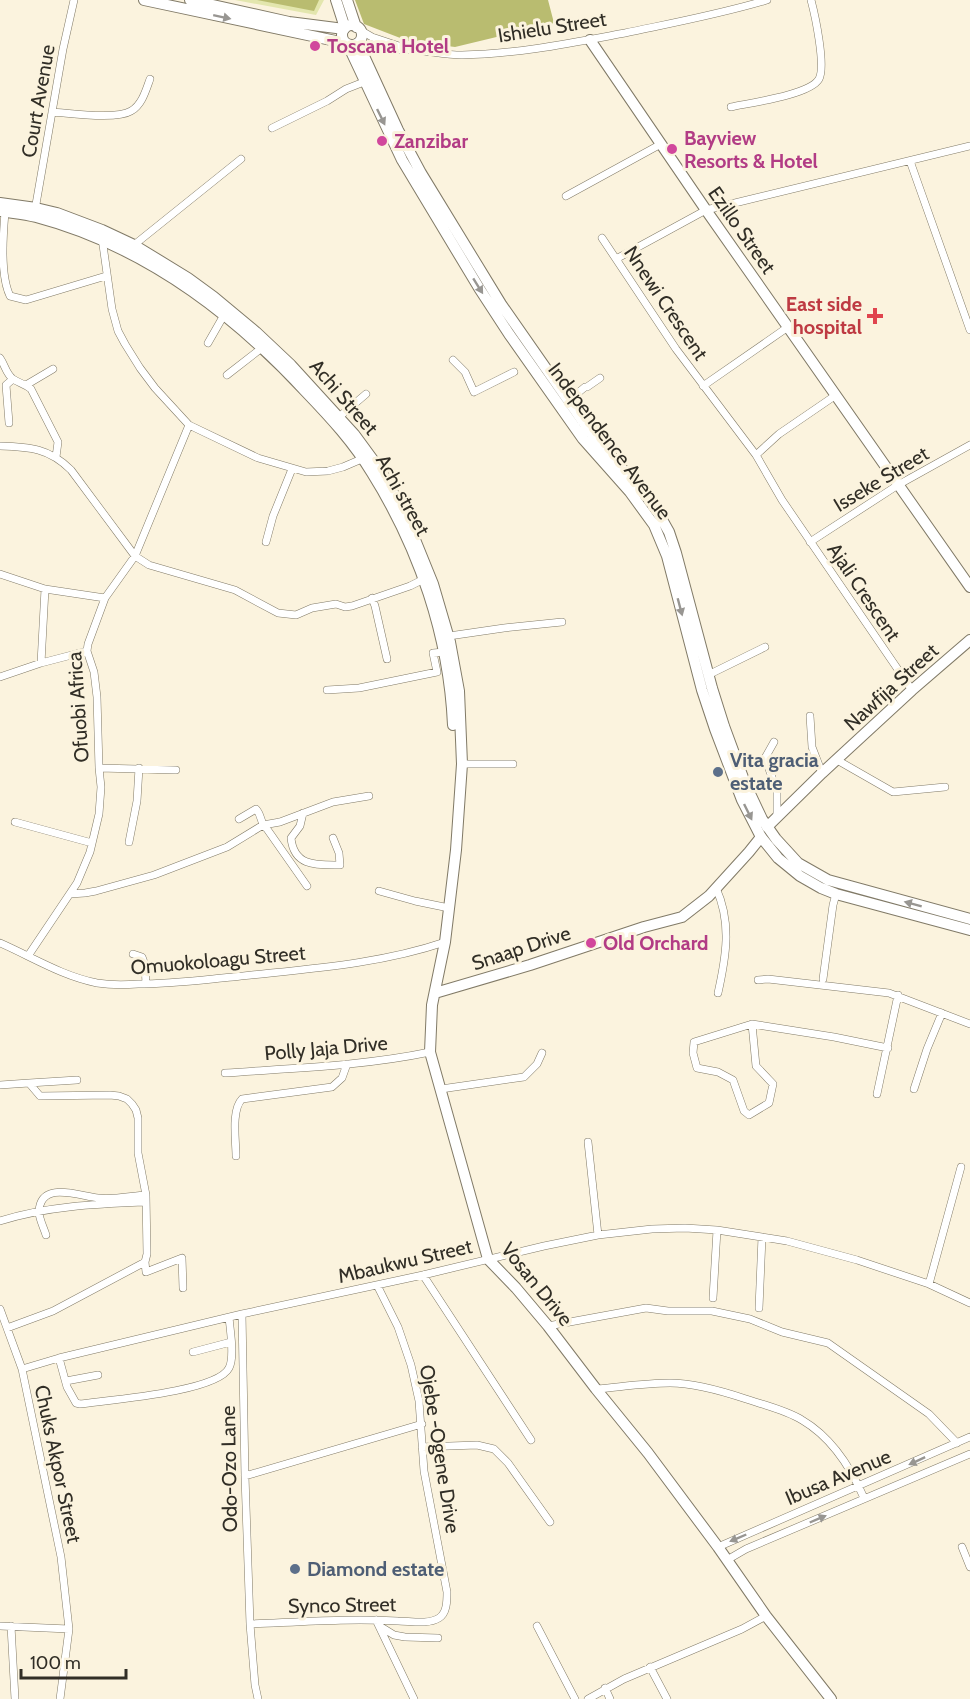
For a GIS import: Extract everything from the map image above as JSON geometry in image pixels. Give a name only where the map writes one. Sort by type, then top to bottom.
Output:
[{"type":"street","name":"Court Avenue","points":[[34,212],[74,0]]},
{"type":"street","points":[[144,0],[354,38],[372,37],[410,50]]},
{"type":"street","points":[[190,0],[289,22],[344,29]]},
{"type":"street","name":"Independence Avenue","points":[[336,0],[344,29],[342,37],[354,38]]},
{"type":"street","name":"Independence Avenue","points":[[347,0],[354,38],[402,160],[448,237],[513,331],[587,436],[634,489],[648,515],[664,534],[708,675],[707,689],[724,726],[745,783],[767,827],[790,856],[828,880],[970,919]]},
{"type":"street","name":"Ishielu Street","points":[[410,50],[460,55],[502,53],[572,44],[722,12],[767,0]]},
{"type":"street","points":[[731,107],[794,94],[812,87],[819,79],[821,69],[818,33],[811,0]]},
{"type":"street","points":[[354,38],[363,45],[374,48],[410,50]]},
{"type":"street","name":"Ezillo Street","points":[[590,40],[970,587]]},
{"type":"street","points":[[52,112],[111,116],[131,111],[143,97],[150,79]]},
{"type":"street","points":[[272,128],[346,89],[369,80]]},
{"type":"street","points":[[566,196],[661,144]]},
{"type":"street","points":[[616,259],[706,210],[970,146]]},
{"type":"street","points":[[134,244],[241,159]]},
{"type":"street","points":[[910,161],[970,330]]},
{"type":"street","points":[[2,209],[4,277],[10,296],[26,300],[106,276]]},
{"type":"street","name":"Achi Street","points":[[2,209],[57,213],[102,235],[134,244],[188,278],[256,332],[291,365],[339,417],[366,457],[386,479],[407,520],[449,636],[459,691],[461,769]]},
{"type":"street","points":[[102,235],[106,276],[118,332],[155,388],[189,424],[258,458],[292,470],[319,473],[343,467],[366,457]]},
{"type":"street","name":"Achi street","points":[[102,235],[173,278],[263,347],[366,457]]},
{"type":"street","name":"Nnewi Crescent","points":[[602,238],[676,349],[756,455],[782,500]]},
{"type":"street","points":[[208,343],[224,315]]},
{"type":"street","name":"Nnewi Crescent","points":[[703,386],[788,327]]},
{"type":"street","name":"Independence Avenue","points":[[513,331],[568,401],[587,436]]},
{"type":"street","points":[[227,375],[263,347]]},
{"type":"street","points":[[453,360],[465,372],[474,392],[514,372]]},
{"type":"street","points":[[2,363],[6,372],[13,379],[26,384],[31,389],[58,442],[56,457]]},
{"type":"street","points":[[26,384],[53,369]]},
{"type":"street","points":[[568,401],[600,378]]},
{"type":"street","points":[[9,423],[6,385],[13,379]]},
{"type":"street","points":[[339,417],[366,394]]},
{"type":"street","points":[[756,455],[779,434],[836,395]]},
{"type":"street","name":"Ofuobi Africa","points":[[28,956],[70,894],[86,862],[92,843],[101,796],[98,697],[94,672],[87,651],[105,598],[135,556],[189,424]]},
{"type":"street","name":"Isseke Street","points":[[810,542],[898,485],[970,445]]},
{"type":"street","points":[[0,446],[28,447],[56,457],[71,470],[135,556],[149,565],[235,590],[278,613],[296,615],[312,608],[336,604],[345,607],[410,586],[427,578],[452,692],[454,764],[461,769],[513,764]]},
{"type":"street","points":[[266,542],[273,516],[292,470]]},
{"type":"street","name":"Ajali Crescent","points":[[782,500],[912,690]]},
{"type":"street","name":"Independence Avenue","points":[[676,569],[727,763],[742,800],[761,837],[778,858],[800,876],[836,894],[970,930]]},
{"type":"street","points":[[0,574],[45,589],[105,598]]},
{"type":"street","points":[[41,663],[45,589]]},
{"type":"street","points":[[372,598],[387,659]]},
{"type":"street","points":[[449,636],[562,622]]},
{"type":"street","name":"Nawfija Street","points":[[767,827],[912,690],[970,640]]},
{"type":"street","points":[[708,675],[765,647]]},
{"type":"street","points":[[0,677],[87,651]]},
{"type":"street","points":[[327,690],[359,688],[437,672],[433,653],[444,652]]},
{"type":"street","points":[[810,716],[812,747],[822,773]]},
{"type":"street","points":[[774,742],[765,758],[777,791],[777,817]]},
{"type":"street","points":[[837,760],[893,792],[945,787]]},
{"type":"street","points":[[99,768],[176,770]]},
{"type":"street","points":[[129,843],[137,801],[140,768]]},
{"type":"street","name":"Vosan Drive","points":[[461,769],[456,850],[445,942],[429,1041],[448,1120],[488,1259],[548,1326],[648,1453],[766,1616],[831,1699]]},
{"type":"street","points":[[70,894],[96,891],[154,875],[226,847],[263,825],[333,802],[369,796]]},
{"type":"street","points":[[239,819],[256,810],[260,813],[263,825],[307,886]]},
{"type":"street","points":[[303,813],[300,826],[291,838],[292,847],[299,859],[316,865],[340,865],[339,853],[333,838]]},
{"type":"street","points":[[15,822],[92,843]]},
{"type":"street","points":[[761,837],[767,827]]},
{"type":"street","name":"Snaap Drive","points":[[435,993],[682,917],[704,901],[745,858],[761,837]]},
{"type":"street","points":[[716,888],[723,906],[727,949],[718,993]]},
{"type":"street","points":[[379,891],[449,908]]},
{"type":"street","points":[[823,979],[832,905],[836,894]]},
{"type":"street","name":"Omuokoloagu Street","points":[[0,943],[76,977],[110,985],[174,983],[348,964],[391,957],[445,942]]},
{"type":"street","points":[[133,954],[142,957],[146,984]]},
{"type":"street","points":[[758,980],[850,987],[898,995],[970,1024]]},
{"type":"street","points":[[877,1094],[898,995]]},
{"type":"street","points":[[914,1089],[942,1013]]},
{"type":"street","points":[[752,1024],[756,1066],[773,1084],[769,1103],[749,1115],[744,1111],[733,1080],[718,1072],[697,1068],[693,1053],[694,1042],[752,1024],[888,1048]]},
{"type":"street","name":"Polly Jaja Drive","points":[[225,1073],[347,1064],[430,1052]]},
{"type":"street","points":[[441,1089],[524,1077],[537,1064],[542,1053]]},
{"type":"street","points":[[236,1156],[236,1110],[242,1099],[332,1087],[342,1078],[347,1064]]},
{"type":"street","points":[[0,1085],[77,1080]]},
{"type":"street","points":[[29,1083],[40,1096],[111,1095],[127,1099],[132,1104],[138,1118],[138,1153],[146,1198],[148,1245],[146,1272],[182,1258],[183,1288]]},
{"type":"street","points":[[588,1142],[598,1235]]},
{"type":"street","points":[[929,1284],[961,1167]]},
{"type":"street","points":[[46,1235],[39,1212],[45,1196],[56,1191],[101,1198],[146,1198]]},
{"type":"street","points":[[0,1221],[39,1212],[146,1198]]},
{"type":"street","name":"Mbaukwu Street","points":[[22,1369],[229,1317],[488,1259],[598,1235],[652,1229],[717,1230],[787,1241],[929,1284],[970,1303]]},
{"type":"street","points":[[713,1298],[717,1230]]},
{"type":"street","points":[[759,1308],[762,1238]]},
{"type":"street","points":[[8,1328],[53,1311],[145,1262]]},
{"type":"street","points":[[423,1275],[531,1440]]},
{"type":"street","name":"Ojebe -Ogene Drive","points":[[377,1285],[409,1355],[419,1401],[425,1481],[447,1592],[445,1610],[441,1617],[434,1620]]},
{"type":"street","points":[[548,1326],[646,1308],[668,1311],[712,1311],[750,1319],[782,1332],[828,1343],[929,1414],[957,1443]]},
{"type":"street","name":"Chuks Akpor Street","points":[[0,1309],[22,1369],[61,1557],[69,1629],[60,1699]]},
{"type":"street","name":"Odo-Ozo Lane","points":[[242,1314],[250,1624],[258,1699]]},
{"type":"street","points":[[59,1358],[75,1403],[169,1392],[223,1376],[232,1360],[229,1317]]},
{"type":"street","points":[[193,1352],[231,1342]]},
{"type":"street","points":[[66,1381],[98,1375]]},
{"type":"street","points":[[596,1389],[685,1384],[714,1389],[792,1414],[808,1424],[835,1449],[859,1486],[864,1498]]},
{"type":"street","points":[[245,1476],[422,1424]]},
{"type":"street","name":"Ibusa Avenue","points":[[718,1547],[970,1437]]},
{"type":"street","points":[[422,1447],[477,1445],[494,1449],[508,1463],[550,1522]]},
{"type":"street","name":"Ibusa Avenue","points":[[727,1560],[746,1549],[970,1454]]},
{"type":"street","points":[[962,1547],[970,1568]]},
{"type":"street","points":[[588,1699],[605,1688],[650,1667],[742,1629],[766,1616]]},
{"type":"street","points":[[376,1620],[414,1699]]},
{"type":"street","name":"Synco Street","points":[[250,1624],[434,1620]]},
{"type":"street","points":[[0,1626],[69,1629]]},
{"type":"street","points":[[11,1626],[15,1699]]},
{"type":"street","points":[[537,1626],[575,1699]]},
{"type":"street","points":[[381,1627],[394,1635],[438,1638]]},
{"type":"street","points":[[650,1667],[667,1699]]},
{"type":"street","points":[[605,1688],[610,1699]]},
{"type":"green space","points":[[235,0],[324,0],[316,15]]},
{"type":"green space","points":[[257,0],[319,0],[314,11]]},
{"type":"green space","points":[[355,0],[548,0],[554,23],[455,47],[408,41],[364,24]]},
{"type":"place","name":"Toscana Hotel","points":[[315,46]]},
{"type":"place","name":"Zanzibar","points":[[382,141]]},
{"type":"place","name":"Bayview Resorts & Hotel","points":[[672,149]]},
{"type":"place","name":"East side hospital","points":[[875,316]]},
{"type":"place","name":"Vita gracia estate","points":[[718,772]]},
{"type":"place","name":"Old Orchard","points":[[591,943]]},
{"type":"place","name":"Diamond estate","points":[[295,1569]]}]
